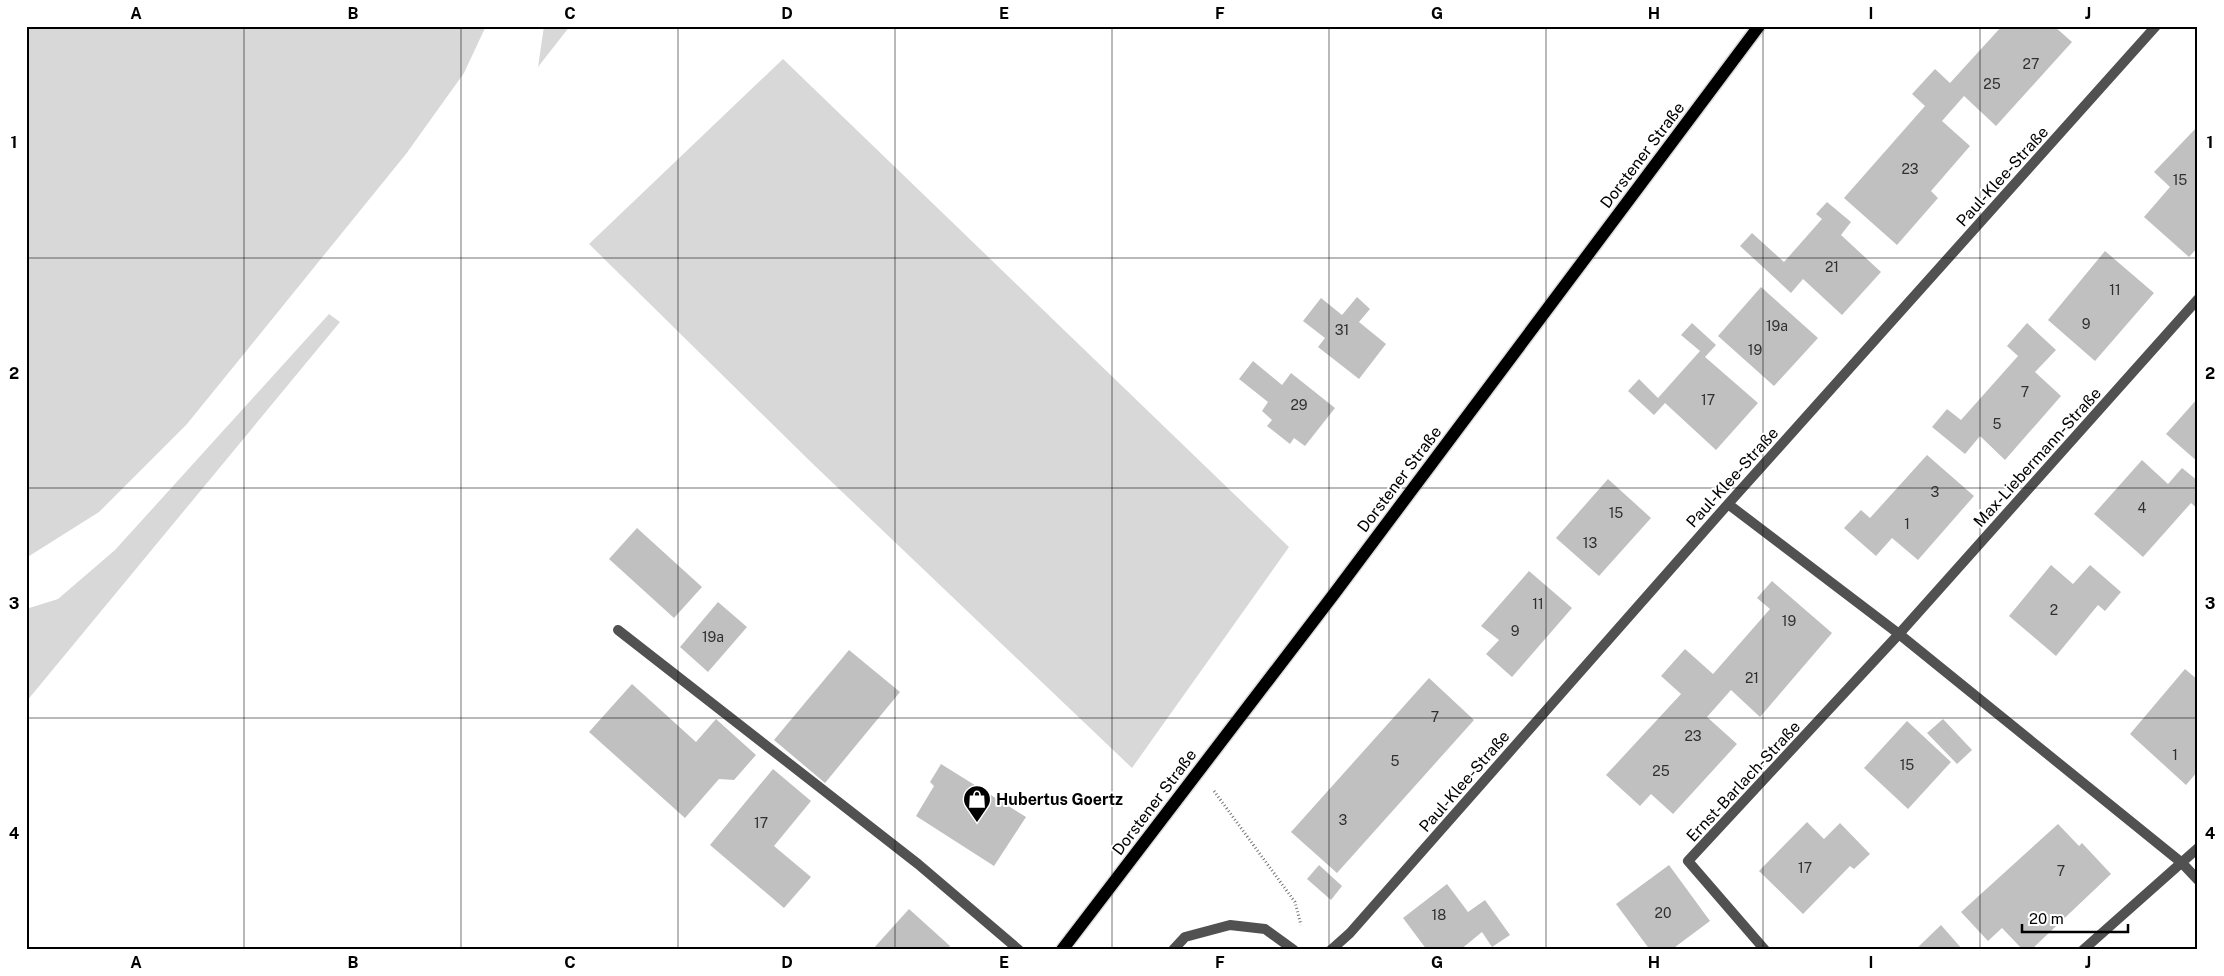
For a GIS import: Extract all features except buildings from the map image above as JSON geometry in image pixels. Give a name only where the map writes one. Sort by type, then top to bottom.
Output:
[{"type":"main road","name":"Dorstener Straße","points":[[1062,950],[1198,769],[1334,594],[1759,26]]},
{"type":"street","name":"Paul-Klee-Straße","points":[[1331,950],[1350,933],[1728,504],[2156,26]]},
{"type":"street","name":"Max-Liebermann-Straße","points":[[1899,634],[2198,299]]},
{"type":"street","points":[[1728,504],[1899,634],[2182,863],[2198,880]]},
{"type":"street","points":[[618,630],[918,864],[1019,950]]},
{"type":"street","name":"Ernst-Barlach-Straße","points":[[1765,950],[1688,861],[1899,634]]},
{"type":"street","points":[[2083,950],[2198,848]]},
{"type":"street","points":[[1172,950],[1185,937],[1230,925],[1265,930],[1294,950]]},
{"type":"path","points":[[1198,769],[1295,902],[1303,931]]},
{"type":"shaded area","points":[[26,26],[486,26],[464,73],[406,154],[187,424],[99,512],[26,558]]},
{"type":"shaded area","points":[[544,26],[570,26],[538,67]]},
{"type":"shaded area","points":[[783,59],[1289,547],[1132,768],[815,466],[589,244]]},
{"type":"shaded area","points":[[329,314],[340,322],[26,702],[26,609],[58,599],[115,550]]},
{"type":"place","name":"Hubertus Goertz","points":[[977,823]]}]
